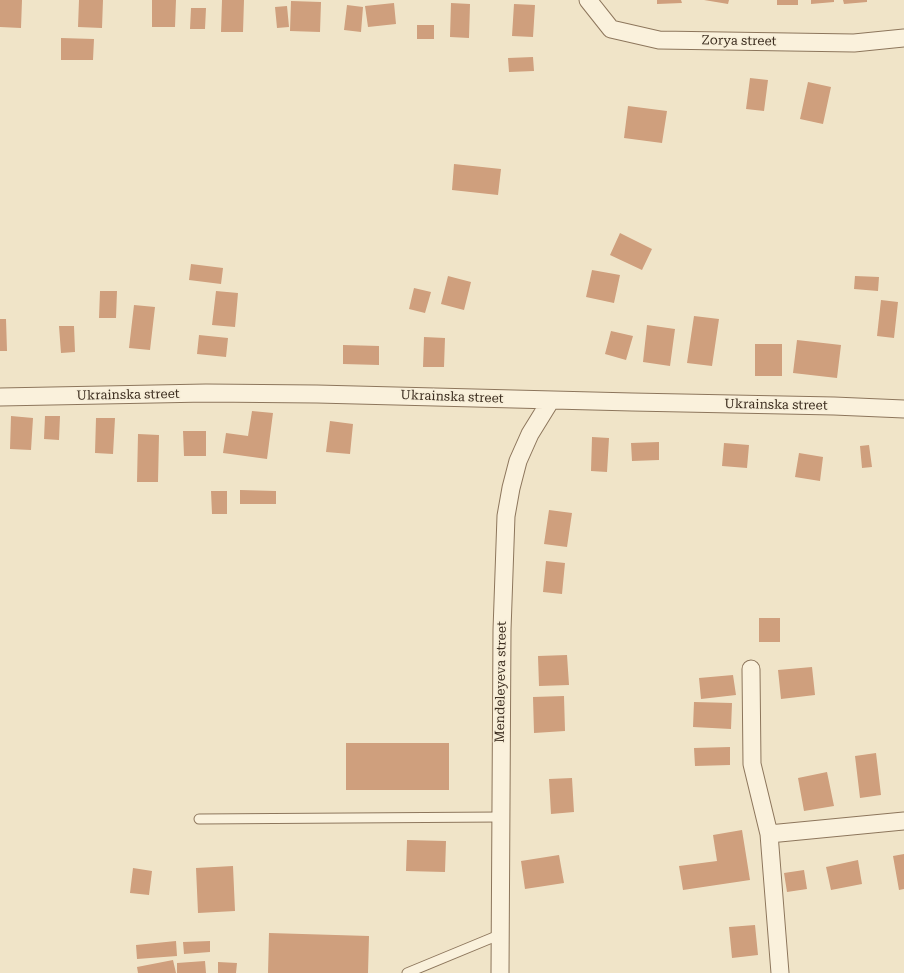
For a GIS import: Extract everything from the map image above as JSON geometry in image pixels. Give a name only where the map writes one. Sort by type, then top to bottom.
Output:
[{"type":"street","name":"Zorya street","points":[[588,0],[611,29],[659,40],[854,43],[904,38]]},
{"type":"street","name":"Ukrainska street","points":[[0,397],[206,393],[301,394],[834,406],[904,409]]},
{"type":"street","name":"Mendeleyeva street","points":[[500,973],[499,935],[502,630],[506,516],[510,488],[518,461],[530,434],[551,400]]},
{"type":"street","points":[[751,670],[752,764],[769,834],[780,973]]},
{"type":"street","points":[[769,834],[904,821]]},
{"type":"lane","points":[[199,819],[500,817]]},
{"type":"lane","points":[[407,973],[499,935]]},
{"type":"building","points":[[0,0],[22,0],[21,28],[0,27]]},
{"type":"building","points":[[79,0],[103,0],[102,28],[78,27]]},
{"type":"building","points":[[152,0],[176,0],[175,27],[152,27]]},
{"type":"building","points":[[222,0],[244,0],[243,32],[221,32]]},
{"type":"building","points":[[657,0],[681,0],[682,3],[657,4]]},
{"type":"building","points":[[704,0],[729,0],[728,4]]},
{"type":"building","points":[[777,0],[798,0],[798,5],[777,5]]},
{"type":"building","points":[[811,0],[834,0],[834,2],[811,4]]},
{"type":"building","points":[[843,0],[867,0],[867,2],[844,4]]},
{"type":"building","points":[[291,1],[321,2],[320,32],[290,31]]},
{"type":"building","points":[[394,3],[396,24],[368,27],[365,6]]},
{"type":"building","points":[[451,3],[470,4],[469,38],[450,37]]},
{"type":"building","points":[[514,4],[535,5],[533,37],[512,36]]},
{"type":"building","points":[[347,5],[363,7],[361,32],[344,30]]},
{"type":"building","points":[[287,6],[289,27],[277,28],[275,7]]},
{"type":"building","points":[[191,8],[206,8],[205,29],[190,29]]},
{"type":"building","points":[[417,25],[434,25],[434,39],[417,39]]},
{"type":"building","points":[[61,38],[94,39],[93,60],[61,60]]},
{"type":"building","points":[[533,57],[534,71],[509,72],[508,58]]},
{"type":"building","points":[[750,78],[768,80],[764,111],[746,109]]},
{"type":"building","points":[[808,82],[831,87],[823,124],[800,119]]},
{"type":"building","points":[[628,106],[667,111],[662,143],[624,138]]},
{"type":"building","points":[[454,164],[501,169],[498,195],[452,190]]},
{"type":"building","points":[[620,233],[652,249],[642,270],[610,255]]},
{"type":"building","points":[[191,264],[223,268],[221,284],[189,280]]},
{"type":"building","points":[[592,270],[620,275],[614,303],[586,297]]},
{"type":"building","points":[[448,276],[471,282],[464,310],[441,304]]},
{"type":"building","points":[[855,276],[879,277],[878,291],[854,289]]},
{"type":"building","points":[[414,288],[431,292],[425,313],[409,309]]},
{"type":"building","points":[[100,291],[117,291],[116,318],[99,318]]},
{"type":"building","points":[[216,291],[238,293],[235,327],[212,325]]},
{"type":"building","points":[[881,300],[898,302],[894,338],[877,336]]},
{"type":"building","points":[[134,305],[155,307],[150,350],[129,348]]},
{"type":"building","points":[[694,316],[719,319],[712,366],[687,363]]},
{"type":"building","points":[[0,319],[6,319],[7,351],[0,351]]},
{"type":"building","points":[[647,325],[675,329],[670,366],[643,362]]},
{"type":"building","points":[[59,326],[74,326],[75,352],[61,353]]},
{"type":"building","points":[[611,331],[633,336],[626,360],[605,354]]},
{"type":"building","points":[[199,335],[228,338],[226,357],[197,354]]},
{"type":"building","points":[[424,337],[445,338],[444,367],[423,367]]},
{"type":"building","points":[[797,340],[841,345],[837,378],[793,373]]},
{"type":"building","points":[[755,344],[782,344],[782,376],[755,376]]},
{"type":"building","points":[[343,345],[379,346],[379,365],[343,364]]},
{"type":"building","points":[[252,411],[273,413],[267,459],[223,453],[226,433],[248,436]]},
{"type":"building","points":[[11,416],[33,418],[31,450],[10,449]]},
{"type":"building","points":[[45,416],[60,416],[59,440],[44,439]]},
{"type":"building","points":[[96,418],[115,418],[113,454],[95,453]]},
{"type":"building","points":[[330,421],[353,424],[350,454],[326,452]]},
{"type":"building","points":[[183,431],[206,431],[206,456],[184,456]]},
{"type":"building","points":[[138,434],[159,435],[158,482],[137,482]]},
{"type":"building","points":[[592,437],[609,438],[607,472],[591,471]]},
{"type":"building","points":[[659,442],[659,460],[632,461],[631,443]]},
{"type":"building","points":[[724,443],[749,445],[747,468],[722,466]]},
{"type":"building","points":[[869,445],[872,467],[862,468],[860,446]]},
{"type":"building","points":[[799,453],[823,457],[820,481],[795,477]]},
{"type":"building","points":[[240,490],[276,491],[276,504],[240,504]]},
{"type":"building","points":[[211,491],[227,491],[227,514],[212,514]]},
{"type":"building","points":[[549,510],[572,513],[567,547],[544,544]]},
{"type":"building","points":[[546,561],[565,563],[562,594],[543,592]]},
{"type":"building","points":[[759,618],[780,618],[780,642],[759,642]]},
{"type":"building","points":[[567,655],[569,685],[539,686],[538,656]]},
{"type":"building","points":[[812,667],[815,695],[781,699],[778,670]]},
{"type":"building","points":[[733,675],[736,695],[701,699],[699,678]]},
{"type":"building","points":[[564,696],[565,731],[534,733],[533,697]]},
{"type":"building","points":[[694,702],[732,703],[731,729],[693,727]]},
{"type":"building","points":[[346,743],[449,743],[449,790],[346,790]]},
{"type":"building","points":[[730,747],[730,765],[695,766],[694,748]]},
{"type":"building","points":[[876,753],[881,795],[860,798],[855,756]]},
{"type":"building","points":[[827,772],[834,806],[804,811],[798,778]]},
{"type":"building","points":[[572,778],[574,812],[551,814],[549,779]]},
{"type":"building","points":[[742,830],[750,880],[683,890],[679,866],[717,861],[713,835]]},
{"type":"building","points":[[407,840],[446,841],[445,872],[406,871]]},
{"type":"building","points":[[904,854],[904,889],[899,890],[893,856]]},
{"type":"building","points":[[559,855],[564,883],[525,889],[521,861]]},
{"type":"building","points":[[858,860],[862,884],[831,890],[826,867]]},
{"type":"building","points":[[233,866],[235,911],[198,913],[196,868]]},
{"type":"building","points":[[133,868],[152,871],[149,895],[130,893]]},
{"type":"building","points":[[804,870],[807,889],[787,892],[784,873]]},
{"type":"building","points":[[755,925],[758,955],[732,958],[729,927]]},
{"type":"building","points":[[269,933],[369,936],[368,973],[268,973]]},
{"type":"building","points":[[176,941],[177,956],[137,959],[136,945]]},
{"type":"building","points":[[210,941],[210,952],[184,954],[183,942]]},
{"type":"building","points":[[173,960],[176,973],[138,973],[137,967]]},
{"type":"building","points":[[205,961],[206,973],[177,973],[177,963]]},
{"type":"building","points":[[218,962],[237,963],[236,973],[218,973]]}]
